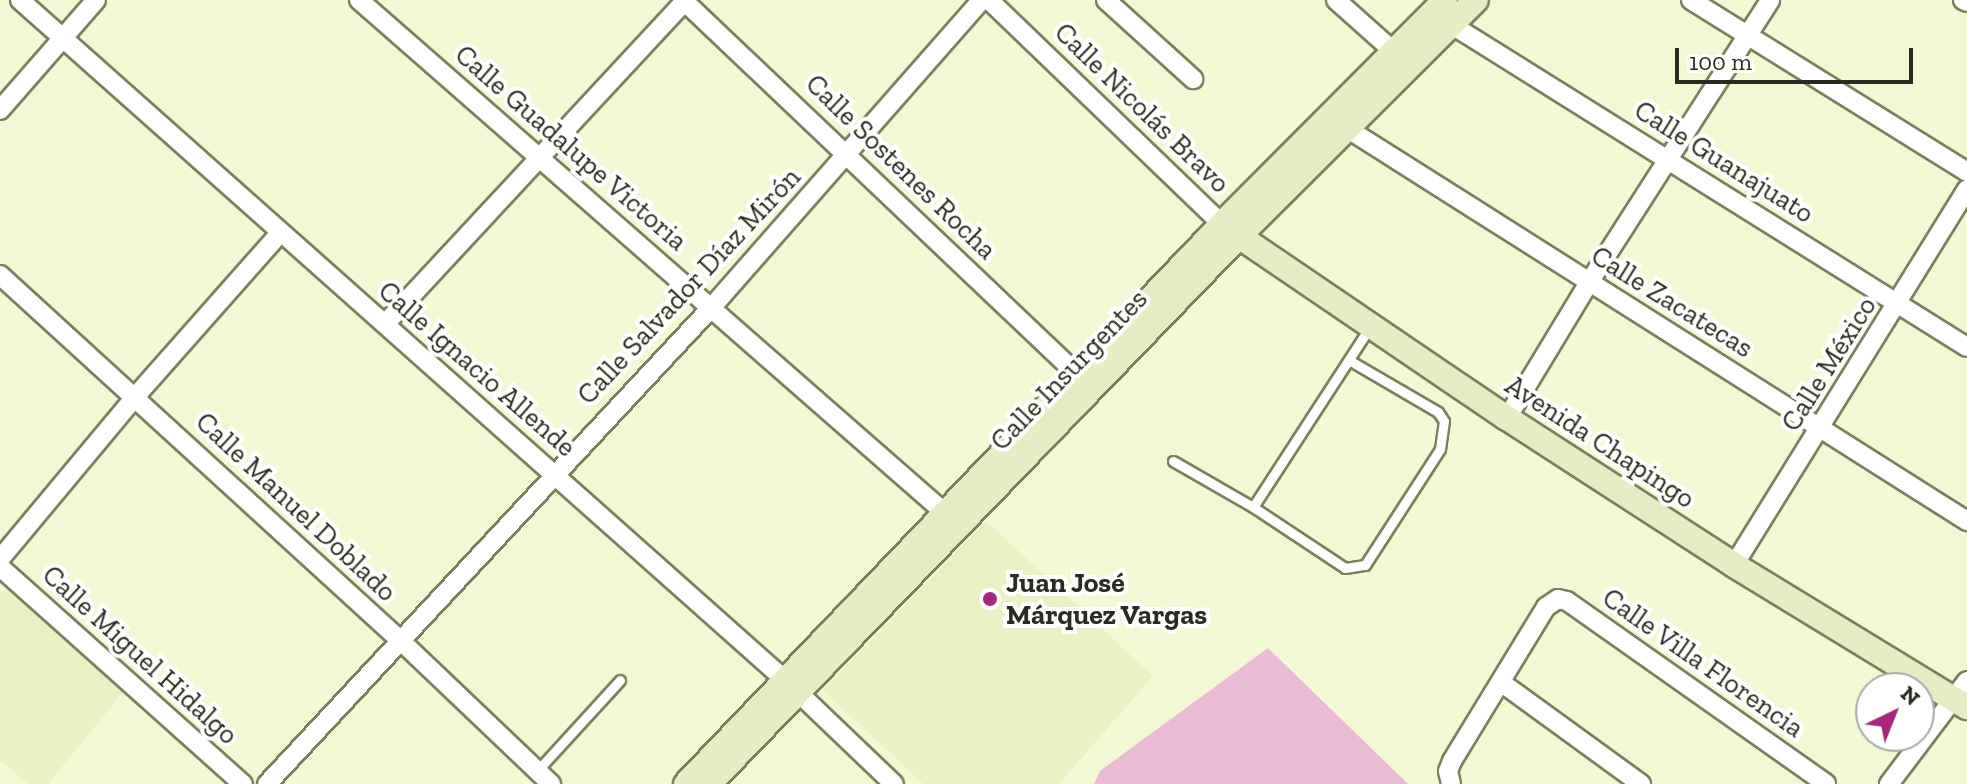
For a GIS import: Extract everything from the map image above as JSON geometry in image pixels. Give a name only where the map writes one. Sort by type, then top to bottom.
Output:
[{"type":"main road","name":"Calle Insurgentes","points":[[686,784],[791,686],[954,521],[1230,231],[1348,129],[1445,0]]},
{"type":"main road","name":"Calle Insurgentes","points":[[954,521],[1079,376],[1402,59],[1452,25],[1476,0]]},
{"type":"main road","name":"Avenida Chapingo","points":[[1230,231],[1507,418],[1734,565],[1962,695]]},
{"type":"main road","name":"Calle Insurgentes","points":[[723,779],[791,686]]},
{"type":"street","name":"Calle Ignacio Allende","points":[[20,0],[791,686],[894,784]]},
{"type":"street","points":[[0,110],[96,0]]},
{"type":"street","name":"Calle Guadalupe Victoria","points":[[359,0],[954,521]]},
{"type":"street","name":"Calle Salvador Díaz Mirón","points":[[267,784],[402,642],[553,473],[711,308],[982,0]]},
{"type":"street","name":"Calle Nicolás Bravo","points":[[989,0],[1230,231]]},
{"type":"street","points":[[1106,0],[1193,79]]},
{"type":"street","points":[[1336,0],[1402,59]]},
{"type":"street","points":[[1691,0],[1967,172]]},
{"type":"street","points":[[1507,418],[1588,284],[1770,0]]},
{"type":"street","points":[[385,324],[684,1]]},
{"type":"street","name":"Calle Sostenes Rocha","points":[[684,1],[1079,376]]},
{"type":"street","name":"Calle Guanajuato","points":[[1452,25],[1967,347]]},
{"type":"street","name":"Calle Zacatecas","points":[[1348,129],[1588,284],[1967,521]]},
{"type":"street","name":"Calle México","points":[[1734,565],[1822,429],[1967,189]]},
{"type":"street","points":[[0,559],[135,397],[280,233]]},
{"type":"street","name":"Calle Manuel Doblado","points":[[0,275],[402,642],[544,778]]},
{"type":"street","name":"Calle Miguel Hidalgo","points":[[0,567],[243,784]]},
{"type":"street","name":"Calle Villa Florencia","points":[[1502,683],[1546,607],[1558,599],[1567,601],[1826,784]]},
{"type":"street","points":[[1451,784],[1448,771],[1452,761],[1502,683],[1641,784]]},
{"type":"street","points":[[1889,784],[1962,695]]},
{"type":"lane","points":[[1253,507],[1370,327]]},
{"type":"lane","points":[[1173,461],[1253,507],[1345,568],[1365,565],[1440,449],[1444,421],[1438,412],[1349,360]]},
{"type":"lane","points":[[544,778],[620,680]]},
{"type":"shaded area","name":"Juan José Márquez Vargas","points":[[986,521],[1153,676],[1059,784],[923,784],[823,690]]},
{"type":"shaded area","points":[[9,590],[26,597],[129,685],[48,784],[28,784],[0,760],[0,592]]},
{"type":"shaded area","points":[[1268,648],[1408,784],[1094,784],[1100,771]]},
{"type":"place","name":"Juan José Márquez Vargas","points":[[990,599]]}]
